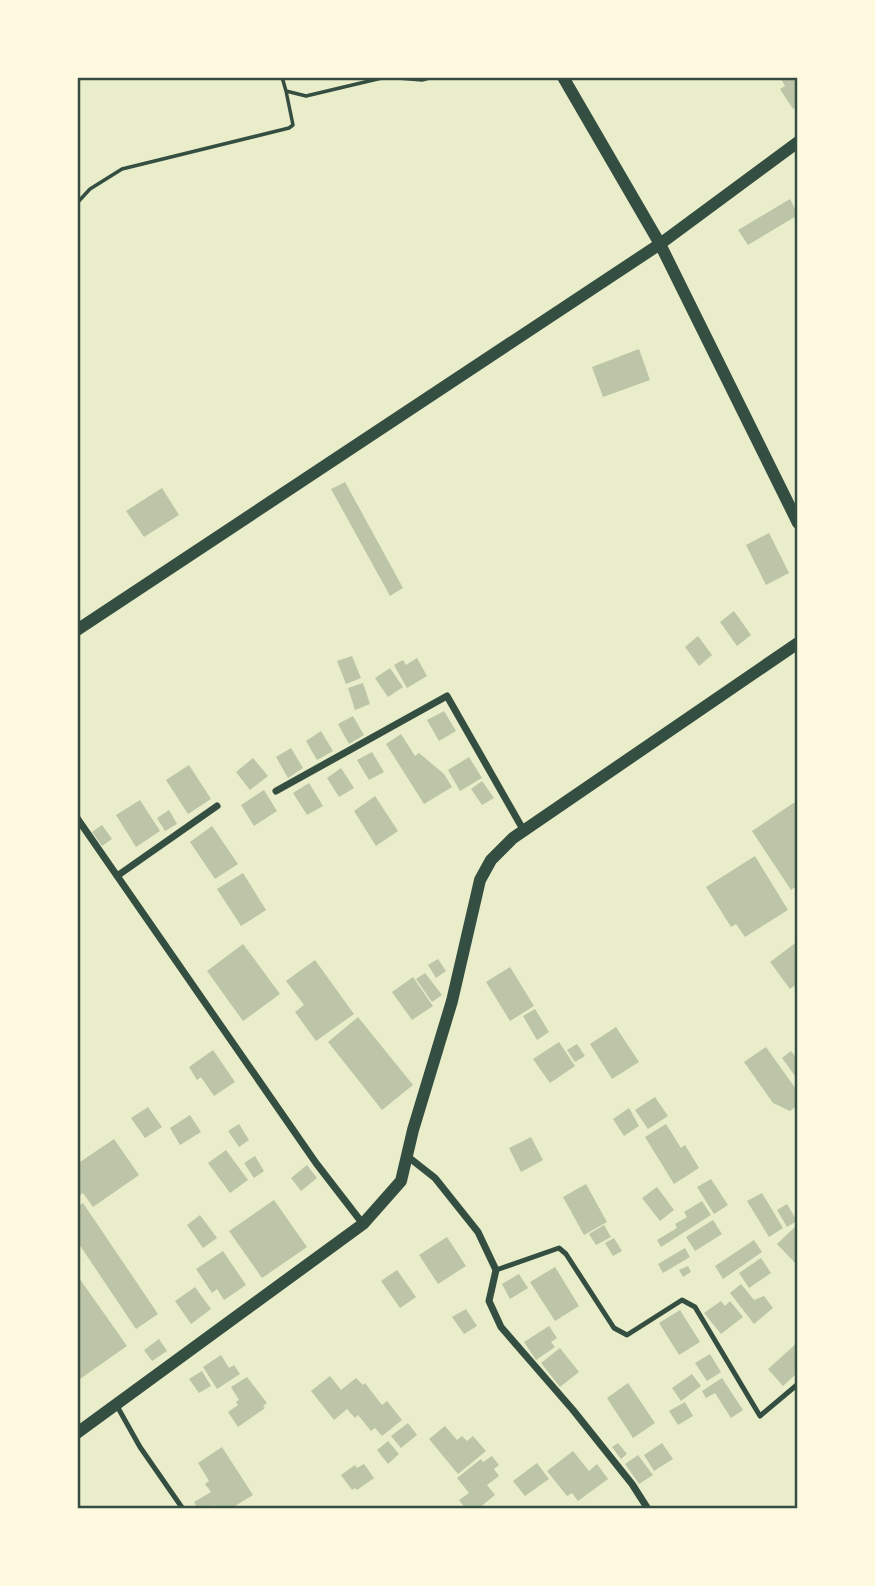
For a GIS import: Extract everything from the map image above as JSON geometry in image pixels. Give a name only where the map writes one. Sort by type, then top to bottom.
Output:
[{"type":"street","points":[[563,77],[660,244],[798,523]]},
{"type":"street","points":[[77,630],[660,244],[798,142]]},
{"type":"street","points":[[77,1433],[363,1224],[401,1181],[452,1001],[480,880],[491,860],[513,838],[798,643]]},
{"type":"street","points":[[276,791],[447,696],[524,831]]},
{"type":"street","points":[[117,876],[217,806]]},
{"type":"street","points":[[77,818],[316,1163],[363,1224]]},
{"type":"street","points":[[407,1156],[435,1178],[478,1232],[496,1270],[489,1301],[501,1326],[632,1483],[648,1509]]},
{"type":"lane","points":[[496,1270],[559,1248],[566,1254],[614,1328],[627,1335],[682,1300],[695,1307],[760,1416],[798,1384]]},
{"type":"lane","points":[[117,1404],[140,1447],[183,1509]]},
{"type":"path","points":[[77,203],[90,189],[122,169],[289,128],[293,125],[282,77]]},
{"type":"path","points":[[286,91],[306,96],[386,77],[433,77]]},
{"type":"building","points":[[780,77],[798,77],[798,106],[793,109],[780,89],[785,86]]},
{"type":"building","points":[[790,199],[798,215],[748,245],[738,230]]},
{"type":"building","points":[[639,349],[650,380],[603,397],[592,367]]},
{"type":"building","points":[[345,482],[403,588],[390,596],[331,489]]},
{"type":"building","points":[[162,488],[179,515],[144,537],[126,511]]},
{"type":"building","points":[[769,533],[789,573],[766,585],[746,545]]},
{"type":"building","points":[[734,611],[751,635],[737,646],[720,622]]},
{"type":"building","points":[[698,636],[712,655],[699,666],[685,647]]},
{"type":"building","points":[[352,656],[361,678],[346,684],[337,661]]},
{"type":"building","points":[[417,658],[427,676],[407,688],[394,665],[403,660],[406,665]]},
{"type":"building","points":[[390,668],[403,687],[388,697],[375,678]]},
{"type":"building","points":[[363,683],[370,704],[355,710],[348,688]]},
{"type":"building","points":[[444,711],[456,731],[439,741],[427,720]]},
{"type":"building","points":[[353,716],[364,735],[349,744],[338,724]]},
{"type":"building","points":[[321,731],[333,751],[317,760],[306,741]]},
{"type":"building","points":[[401,734],[415,756],[419,753],[444,774],[452,787],[424,804],[386,744]]},
{"type":"building","points":[[291,748],[303,768],[288,778],[276,757]]},
{"type":"building","points":[[372,752],[384,772],[369,780],[357,760]]},
{"type":"building","points":[[469,757],[482,778],[460,791],[448,770]]},
{"type":"building","points":[[253,758],[268,776],[250,790],[236,772]]},
{"type":"building","points":[[189,765],[211,799],[188,814],[166,780]]},
{"type":"building","points":[[341,768],[354,788],[339,797],[327,778]]},
{"type":"building","points":[[482,781],[494,798],[482,805],[471,789]]},
{"type":"building","points":[[309,783],[323,806],[307,815],[293,793]]},
{"type":"building","points":[[264,790],[277,811],[254,826],[241,805]]},
{"type":"building","points":[[375,796],[398,831],[376,846],[354,811]]},
{"type":"building","points":[[140,800],[160,831],[136,847],[116,815]]},
{"type":"building","points":[[798,800],[798,885],[791,890],[752,831]]},
{"type":"building","points":[[169,810],[177,824],[165,831],[157,818]]},
{"type":"building","points":[[102,825],[112,839],[102,846],[92,832]]},
{"type":"building","points":[[212,826],[238,864],[215,879],[190,842]]},
{"type":"building","points":[[755,856],[788,910],[745,937],[736,924],[731,927],[706,887]]},
{"type":"building","points":[[243,873],[266,910],[241,926],[217,889]]},
{"type":"building","points":[[798,941],[798,983],[790,989],[770,962]]},
{"type":"building","points":[[243,944],[280,994],[243,1021],[207,971]]},
{"type":"building","points":[[438,959],[446,971],[436,978],[428,965]]},
{"type":"building","points":[[315,960],[354,1014],[316,1041],[295,1012],[304,1005],[286,981]]},
{"type":"building","points":[[510,967],[534,1006],[510,1021],[486,982]]},
{"type":"building","points":[[425,973],[442,995],[432,1002],[416,979]]},
{"type":"building","points":[[413,977],[433,1006],[412,1020],[392,992]]},
{"type":"building","points":[[535,1009],[549,1032],[537,1040],[523,1016]]},
{"type":"building","points":[[358,1017],[413,1085],[382,1110],[328,1042]]},
{"type":"building","points":[[616,1027],[639,1062],[612,1079],[590,1044]]},
{"type":"building","points":[[559,1042],[575,1066],[550,1083],[533,1059]]},
{"type":"building","points":[[577,1044],[585,1056],[575,1062],[567,1050]]},
{"type":"building","points":[[766,1047],[798,1092],[798,1105],[790,1111],[773,1103],[744,1062]]},
{"type":"building","points":[[213,1050],[235,1082],[214,1096],[201,1077],[197,1080],[189,1067]]},
{"type":"building","points":[[791,1051],[798,1060],[798,1080],[782,1058]]},
{"type":"building","points":[[655,1097],[668,1116],[648,1129],[635,1110]]},
{"type":"building","points":[[148,1107],[162,1127],[145,1138],[131,1118]]},
{"type":"building","points":[[629,1108],[639,1126],[624,1136],[613,1119]]},
{"type":"building","points":[[190,1115],[201,1132],[180,1145],[170,1128]]},
{"type":"building","points":[[239,1124],[249,1140],[239,1147],[228,1131]]},
{"type":"building","points":[[666,1124],[681,1148],[685,1145],[699,1168],[674,1184],[645,1137]]},
{"type":"building","points":[[531,1137],[543,1160],[521,1172],[509,1148]]},
{"type":"building","points":[[114,1139],[139,1175],[93,1207],[83,1193],[77,1197],[77,1164]]},
{"type":"building","points":[[226,1150],[248,1180],[230,1193],[208,1163]]},
{"type":"building","points":[[255,1156],[264,1171],[254,1178],[244,1163]]},
{"type":"building","points":[[307,1165],[317,1178],[301,1191],[291,1178]]},
{"type":"building","points":[[711,1179],[728,1205],[714,1214],[697,1187]]},
{"type":"building","points":[[586,1184],[607,1222],[584,1235],[563,1197]]},
{"type":"building","points":[[657,1187],[674,1210],[660,1221],[642,1198]]},
{"type":"building","points":[[762,1193],[783,1228],[769,1237],[747,1201]]},
{"type":"building","points":[[274,1200],[307,1247],[262,1278],[229,1231]]},
{"type":"building","points":[[702,1201],[711,1215],[661,1247],[657,1240],[677,1228],[675,1224],[687,1217],[684,1212]]},
{"type":"building","points":[[83,1203],[158,1314],[136,1329],[77,1241],[77,1207]]},
{"type":"building","points":[[787,1204],[797,1221],[787,1227],[777,1210]]},
{"type":"building","points":[[200,1215],[217,1238],[203,1248],[187,1225]]},
{"type":"building","points":[[713,1220],[722,1234],[695,1251],[686,1237]]},
{"type":"building","points":[[604,1225],[611,1237],[596,1245],[589,1234]]},
{"type":"building","points":[[796,1226],[798,1228],[798,1266],[777,1244]]},
{"type":"building","points":[[447,1237],[466,1266],[438,1284],[419,1255]]},
{"type":"building","points":[[614,1238],[622,1251],[613,1256],[605,1243]]},
{"type":"building","points":[[754,1240],[762,1252],[723,1279],[715,1266]]},
{"type":"building","points":[[685,1248],[690,1257],[663,1273],[658,1264]]},
{"type":"building","points":[[223,1251],[246,1285],[224,1300],[217,1289],[212,1293],[196,1269]]},
{"type":"building","points":[[761,1258],[771,1273],[749,1288],[739,1273]]},
{"type":"building","points":[[688,1266],[691,1272],[683,1277],[679,1270]]},
{"type":"building","points":[[555,1267],[579,1306],[555,1321],[530,1282]]},
{"type":"building","points":[[397,1270],[416,1297],[400,1308],[381,1281]]},
{"type":"building","points":[[519,1274],[528,1288],[510,1299],[502,1284]]},
{"type":"building","points":[[77,1275],[127,1346],[77,1381]]},
{"type":"building","points":[[741,1284],[754,1300],[764,1296],[773,1308],[754,1324],[730,1293]]},
{"type":"building","points":[[195,1287],[211,1309],[191,1324],[175,1301]]},
{"type":"building","points":[[721,1301],[725,1306],[730,1301],[743,1317],[721,1334],[704,1313]]},
{"type":"building","points":[[466,1309],[477,1326],[464,1334],[452,1317]]},
{"type":"building","points":[[680,1310],[700,1342],[679,1355],[659,1323]]},
{"type":"building","points":[[549,1326],[557,1338],[551,1342],[555,1347],[536,1360],[524,1342]]},
{"type":"building","points":[[159,1339],[167,1351],[152,1361],[144,1350]]},
{"type":"building","points":[[798,1342],[798,1372],[783,1386],[768,1369]]},
{"type":"building","points":[[560,1348],[579,1372],[560,1387],[541,1363]]},
{"type":"building","points":[[710,1354],[721,1372],[707,1381],[695,1363]]},
{"type":"building","points":[[221,1355],[229,1368],[234,1365],[240,1374],[217,1389],[203,1367]]},
{"type":"building","points":[[202,1371],[211,1386],[199,1393],[189,1379]]},
{"type":"building","points":[[692,1374],[701,1386],[681,1401],[672,1388]]},
{"type":"building","points":[[330,1376],[341,1390],[356,1378],[363,1385],[365,1383],[382,1405],[387,1401],[402,1420],[382,1436],[375,1428],[371,1431],[358,1415],[355,1418],[347,1409],[334,1420],[311,1391]]},
{"type":"building","points":[[247,1377],[267,1403],[263,1406],[265,1408],[238,1427],[228,1412],[238,1405],[236,1402],[239,1400],[231,1387]]},
{"type":"building","points":[[722,1378],[743,1410],[731,1418],[715,1393],[706,1398],[702,1391]]},
{"type":"building","points":[[628,1383],[655,1423],[633,1438],[607,1398]]},
{"type":"building","points":[[685,1402],[693,1416],[678,1425],[669,1411]]},
{"type":"building","points":[[408,1423],[417,1435],[401,1448],[391,1436]]},
{"type":"building","points":[[445,1426],[457,1440],[462,1436],[467,1441],[473,1436],[486,1451],[458,1474],[429,1439]]},
{"type":"building","points":[[388,1441],[399,1454],[388,1464],[377,1450]]},
{"type":"building","points":[[618,1443],[627,1454],[621,1459],[612,1447]]},
{"type":"building","points":[[662,1443],[673,1459],[654,1471],[644,1455]]},
{"type":"building","points":[[222,1447],[253,1495],[230,1509],[217,1509],[214,1505],[208,1509],[198,1509],[194,1502],[211,1492],[205,1484],[209,1481],[198,1463]]},
{"type":"building","points":[[573,1451],[589,1471],[597,1464],[608,1479],[578,1501],[572,1493],[567,1496],[547,1471]]},
{"type":"building","points":[[638,1455],[653,1475],[639,1484],[625,1464]]},
{"type":"building","points":[[492,1456],[499,1465],[494,1469],[499,1476],[487,1485],[495,1495],[478,1509],[466,1509],[459,1500],[469,1493],[457,1478],[481,1459],[483,1462]]},
{"type":"building","points":[[537,1463],[549,1479],[525,1496],[513,1481]]},
{"type":"building","points":[[364,1464],[374,1478],[357,1490],[352,1490],[341,1475],[355,1465],[357,1468]]}]
